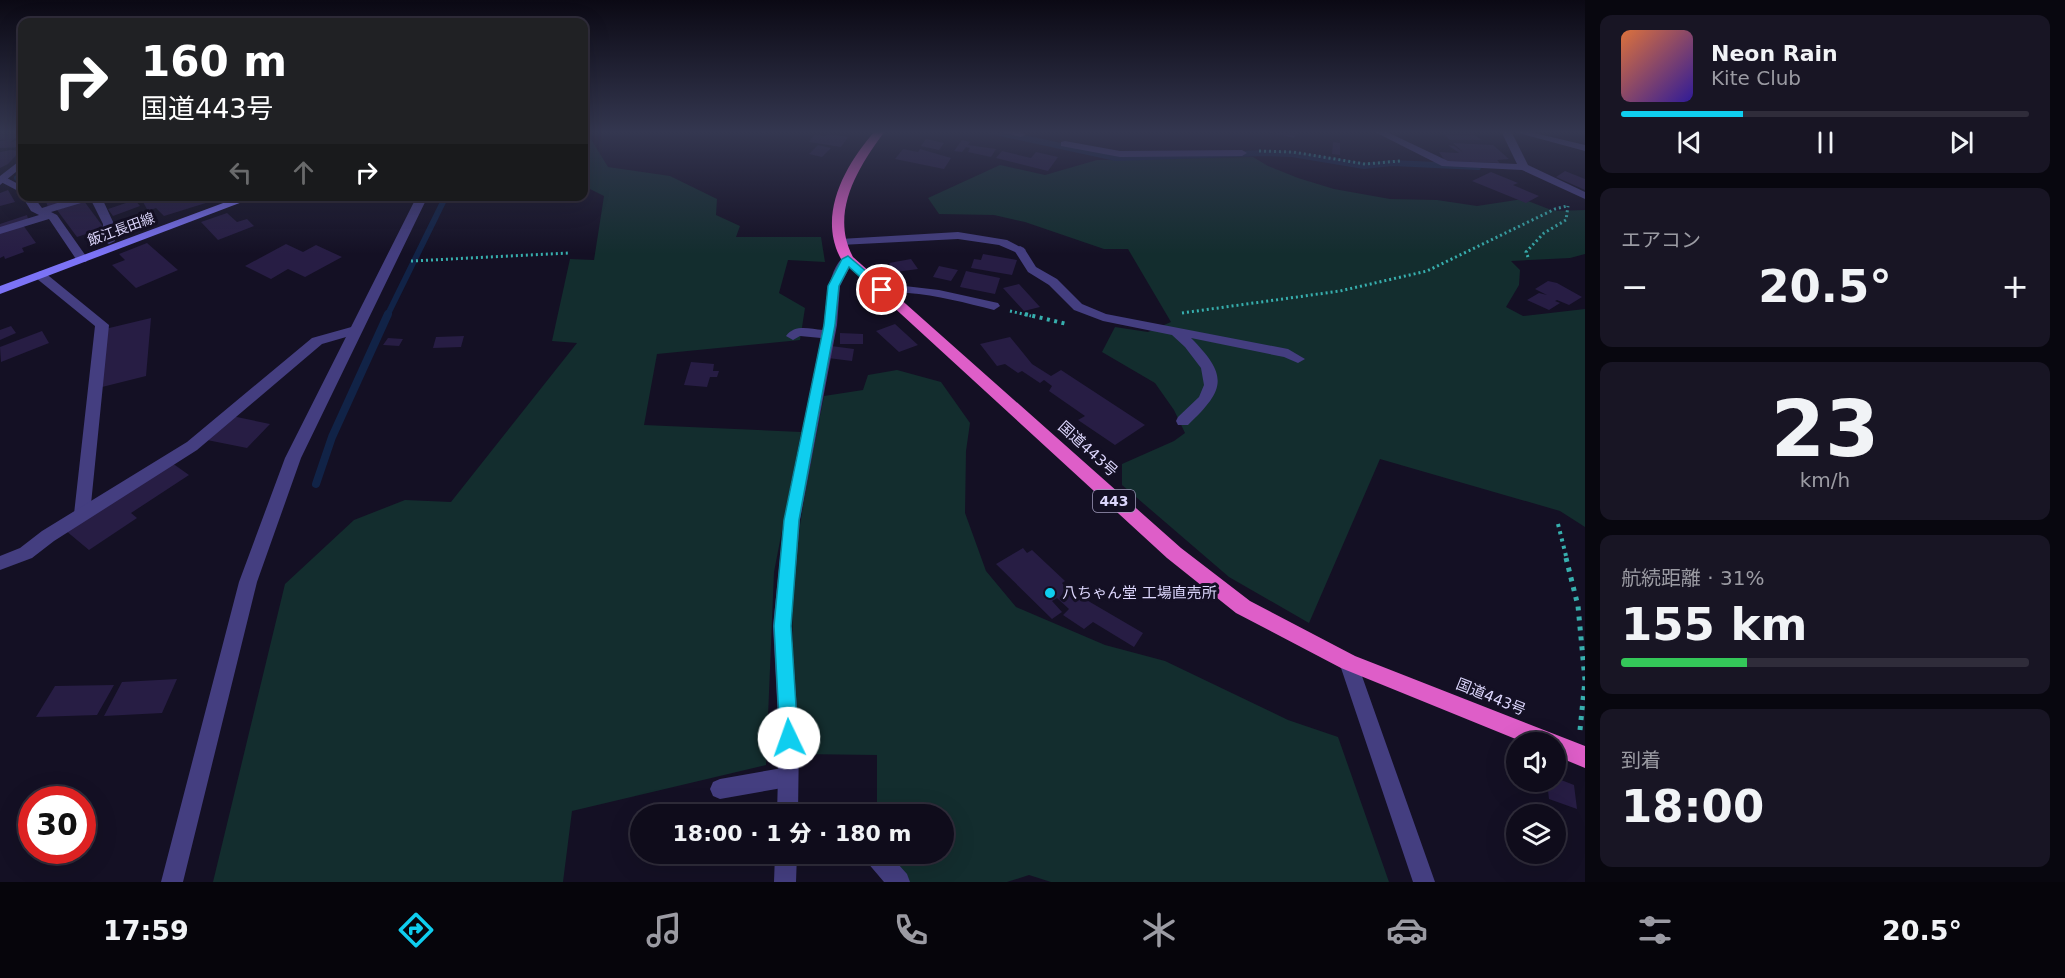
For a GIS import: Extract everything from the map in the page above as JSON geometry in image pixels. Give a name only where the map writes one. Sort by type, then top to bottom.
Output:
[{"type":"highway","name":"国道443号","points":[[850,172],[838,224],[840,242],[848,259],[1056,449],[1208,582],[1243,607],[1348,662],[1523,732]]},
{"type":"highway","points":[[1566,750],[1582,756]]},
{"type":"main road","name":"飯江長田線","points":[[0,290],[239,201]]},
{"type":"street","points":[[1533,172],[1581,200]]},
{"type":"street","points":[[2,181],[18,188]]},
{"type":"street","points":[[30,201],[34,209],[53,217],[82,259]]},
{"type":"street","points":[[0,231],[80,201]]},
{"type":"street","points":[[97,201],[109,225],[111,233],[109,242]]},
{"type":"street","points":[[172,882],[248,582],[293,458],[420,201]]},
{"type":"street","points":[[840,242],[926,236],[985,238],[1008,242],[1020,250],[1032,269],[1053,282],[1078,307],[1103,317],[1288,353],[1298,359]]},
{"type":"street","points":[[787,804],[789,738],[782,626],[792,520],[828,334],[834,286],[848,259]]},
{"type":"street","points":[[40,275],[102,325],[82,514]]},
{"type":"street","points":[[882,290],[898,289],[939,293],[994,306]]},
{"type":"street","points":[[0,563],[26,553],[82,514],[192,447],[318,341],[355,330]]},
{"type":"street","points":[[793,336],[797,332],[828,334]]},
{"type":"street","points":[[1177,332],[1194,349],[1207,367],[1213,382],[1209,394],[1183,421]]},
{"type":"street","points":[[1348,662],[1424,882]]},
{"type":"street","points":[[720,789],[788,777]]},
{"type":"street","points":[[786,864],[786,882]]},
{"type":"street","points":[[884,864],[899,882]]},
{"type":"path","points":[[1179,313],[1340,291],[1427,271],[1555,208],[1568,206],[1581,200]]},
{"type":"path","points":[[1528,257],[1526,252],[1532,242],[1547,230],[1566,220],[1568,206]]},
{"type":"path","points":[[406,262],[569,253]]},
{"type":"path","points":[[994,306],[1077,325]]},
{"type":"path","points":[[1558,524],[1578,606],[1585,680],[1582,756]]},
{"type":"green space","points":[[588,172],[644,172],[670,176],[717,199],[716,215],[740,226],[736,237],[821,237],[825,262],[788,260],[779,293],[805,308],[800,340],[657,354],[644,425],[801,432],[774,572],[766,765],[572,811],[563,882],[213,882],[285,584],[354,520],[405,500],[451,502],[577,343],[552,341],[570,259],[594,260],[604,196],[588,188]]},
{"type":"green space","points":[[984,172],[1032,172],[1045,175],[1055,172],[1283,172],[1334,189],[1390,199],[1437,200],[1477,206],[1523,199],[1554,211],[1585,210],[1585,254],[1570,258],[1511,261],[1520,270],[1519,285],[1506,307],[1523,316],[1585,309],[1585,527],[1560,511],[1380,459],[1309,623],[1229,577],[1122,485],[1122,464],[1174,441],[1185,433],[1174,410],[1155,383],[1102,352],[1115,327],[1148,332],[1171,322],[1128,249],[1104,249],[1025,222],[994,215],[939,214],[928,198]]},
{"type":"green space","points":[[897,370],[941,382],[970,423],[966,451],[965,513],[986,571],[1016,607],[1105,645],[1165,661],[1288,720],[1338,737],[1389,882],[1051,882],[1029,875],[1007,882],[907,882],[892,864],[954,864],[954,804],[877,804],[877,755],[799,754],[793,595],[797,545],[805,495],[824,396],[863,390],[868,375]]},
{"type":"building","points":[[1491,172],[1518,183],[1513,185],[1539,196],[1526,203],[1472,181]]},
{"type":"building","points":[[1568,172],[1585,179],[1585,190],[1556,177]]},
{"type":"building","points":[[8,190],[15,202],[0,206],[0,193]]},
{"type":"building","points":[[46,201],[68,201],[48,207]]},
{"type":"building","points":[[84,201],[104,228],[77,237],[57,210]]},
{"type":"building","points":[[132,201],[136,201],[140,206],[113,216],[108,209]]},
{"type":"building","points":[[143,202],[209,202],[164,216],[156,208],[148,211]]},
{"type":"building","points":[[227,213],[237,222],[247,219],[254,226],[218,240],[201,222]]},
{"type":"building","points":[[27,215],[28,219],[0,228],[0,224]]},
{"type":"building","points":[[23,225],[36,243],[22,248],[24,252],[5,259],[4,256],[0,258],[0,233]]},
{"type":"building","points":[[147,243],[178,270],[136,288],[112,265],[125,260],[119,254]]},
{"type":"building","points":[[286,244],[303,252],[316,245],[342,257],[305,277],[288,269],[271,279],[245,266]]},
{"type":"building","points":[[983,254],[1017,260],[1012,275],[971,268],[974,259],[981,260]]},
{"type":"building","points":[[911,259],[918,269],[896,272],[889,263]]},
{"type":"building","points":[[939,266],[958,270],[951,281],[933,277]]},
{"type":"building","points":[[966,271],[1000,278],[995,294],[960,287]]},
{"type":"building","points":[[1548,281],[1557,283],[1582,297],[1569,305],[1557,300],[1555,301],[1560,303],[1549,310],[1527,300],[1539,293],[1547,295],[1535,289]]},
{"type":"building","points":[[1019,284],[1040,307],[1024,311],[1003,288]]},
{"type":"building","points":[[151,318],[146,376],[98,388],[105,329]]},
{"type":"building","points":[[895,324],[918,345],[899,352],[876,331]]},
{"type":"building","points":[[11,326],[16,333],[0,340],[0,330]]},
{"type":"building","points":[[42,331],[49,343],[1,362],[0,347]]},
{"type":"building","points":[[840,333],[863,334],[863,344],[840,344]]},
{"type":"building","points":[[464,336],[461,347],[433,348],[436,337]]},
{"type":"building","points":[[1010,337],[1032,364],[1051,376],[1061,370],[1145,425],[1115,445],[1078,420],[1085,416],[1049,391],[1052,386],[1044,380],[1040,383],[1022,371],[1018,373],[1005,364],[997,366],[980,344]]},
{"type":"building","points":[[388,338],[403,339],[399,346],[383,345]]},
{"type":"building","points":[[831,346],[854,349],[852,361],[828,358]]},
{"type":"building","points":[[691,362],[714,364],[713,371],[719,371],[717,377],[710,377],[707,387],[684,385]]},
{"type":"building","points":[[232,416],[270,424],[247,448],[207,440]]},
{"type":"building","points":[[172,463],[189,475],[131,513],[137,518],[89,550],[65,530]]},
{"type":"building","name":"八ちゃん堂 工場直売所","points":[[1023,548],[1027,553],[1032,550],[1065,581],[1062,583],[1066,588],[1143,633],[1134,647],[1093,622],[1084,629],[1063,615],[1069,609],[1057,598],[1052,601],[1062,612],[1052,619],[996,564]]},
{"type":"building","points":[[177,679],[162,713],[104,716],[122,682]]},
{"type":"building","points":[[114,685],[97,715],[36,717],[55,686]]},
{"type":"building","points":[[1566,782],[1574,785],[1577,809],[1566,804],[1549,799],[1548,792],[1566,792]]},
{"type":"waterway","points":[[387,316],[444,201]]},
{"type":"waterway","points":[[316,484],[332,437],[388,314]]},
{"type":"place","name":"八ちゃん堂 工場直売所","points":[[1050,593]]},
{"type":"route","points":[[789,738],[782,626],[792,520],[830,325],[834,286],[848,259],[882,290]]}]
